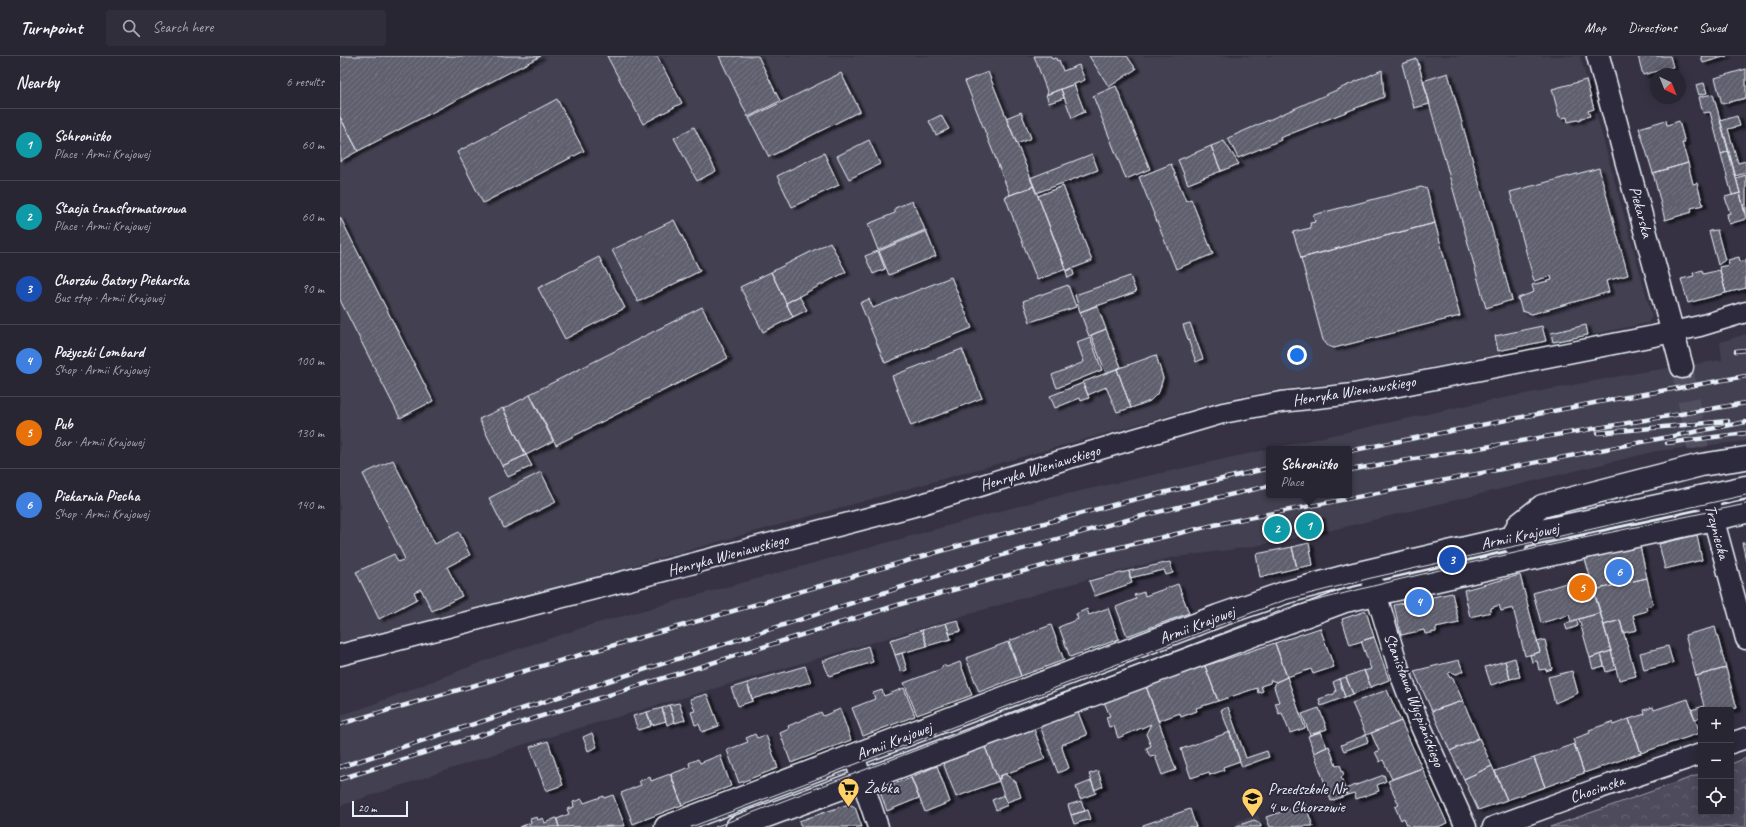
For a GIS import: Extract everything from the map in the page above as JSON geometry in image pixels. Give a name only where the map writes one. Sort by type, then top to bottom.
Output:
[{"type":"street","name":"Piekarska","points":[[1598,56],[1682,367]]},
{"type":"street","name":"Henryka Wieniawskiego","points":[[340,655],[922,504],[1063,460],[1223,413],[1282,402],[1353,394],[1673,332],[1746,312]]},
{"type":"street","points":[[1519,561],[1513,537],[1518,524],[1542,506],[1699,456],[1746,458]]},
{"type":"street","name":"Armii Krajowej","points":[[666,827],[1284,593],[1369,570],[1513,537],[1746,487]]},
{"type":"street","name":"Trzyniecka","points":[[1706,495],[1746,639]]},
{"type":"street","name":"Armii Krajowej","points":[[737,827],[1345,601],[1519,561],[1746,512]]},
{"type":"street","name":"Stanisława Wyspiańskiego","points":[[1369,570],[1401,676],[1414,711],[1466,827]]},
{"type":"street","points":[[1734,742],[1746,738]]},
{"type":"street","name":"Chocimska","points":[[1494,827],[1594,790],[1698,755]]},
{"type":"street","points":[[854,756],[878,827]]},
{"type":"shaded area","points":[[340,56],[1580,56],[1652,316],[1648,323],[1364,381],[1306,386],[1247,395],[1221,401],[340,648]]},
{"type":"shaded area","points":[[1746,334],[1746,441],[1657,451],[1328,531],[1250,547],[1170,558],[1085,580],[522,745],[340,806],[340,715],[366,707],[497,656],[590,625],[1044,499],[1266,450],[1266,498],[1352,498],[1352,446],[1284,446],[1477,403],[1642,372],[1722,360],[1720,342]]},
{"type":"shaded area","name":"Przedszkole Nr 4 w Chorzowie","points":[[1258,815],[1262,827],[1233,827],[1237,826],[1238,821]]},
{"type":"green space","points":[[1746,758],[1746,827],[1550,827],[1698,775],[1698,815],[1734,815],[1734,763]]},
{"type":"building","points":[[340,56],[541,56],[358,151],[340,117]]},
{"type":"building","points":[[607,56],[657,56],[682,103],[643,124]]},
{"type":"building","points":[[719,56],[758,56],[780,101],[748,117]]},
{"type":"building","points":[[1034,56],[1051,56],[1052,59],[1056,58],[1057,61],[1059,60],[1063,71],[1079,65],[1085,80],[1048,94]]},
{"type":"building","points":[[1089,56],[1127,56],[1136,69],[1109,87]]},
{"type":"building","points":[[1638,56],[1670,56],[1673,67],[1650,68],[1650,73],[1643,75]]},
{"type":"building","points":[[1701,56],[1727,56],[1703,63]]},
{"type":"building","points":[[1417,59],[1430,104],[1414,108],[1402,64]]},
{"type":"building","points":[[1746,69],[1746,98],[1722,104],[1715,78]]},
{"type":"building","points":[[1382,70],[1384,97],[1280,138],[1281,140],[1238,158],[1228,138]]},
{"type":"building","points":[[988,72],[1034,186],[1010,195],[965,81]]},
{"type":"building","points":[[841,73],[860,111],[769,157],[749,118]]},
{"type":"building","points":[[1448,73],[1512,300],[1486,308],[1423,81]]},
{"type":"building","points":[[1586,80],[1594,109],[1588,111],[1590,116],[1581,118],[1580,121],[1577,120],[1568,122],[1567,117],[1562,118],[1559,116],[1552,89]]},
{"type":"building","points":[[1704,83],[1707,93],[1699,95],[1696,85]]},
{"type":"building","points":[[1074,84],[1085,113],[1084,112],[1072,118],[1061,89]]},
{"type":"building","points":[[1116,86],[1150,169],[1126,179],[1093,96]]},
{"type":"building","points":[[1061,89],[1064,98],[1049,103],[1046,95]]},
{"type":"building","points":[[1713,94],[1729,151],[1721,154],[1710,112],[1703,113],[1699,97]]},
{"type":"building","points":[[557,99],[584,151],[483,203],[457,152]]},
{"type":"building","points":[[1021,112],[1031,138],[1017,144],[1006,118]]},
{"type":"building","points":[[941,115],[949,129],[936,135],[929,121]]},
{"type":"building","points":[[1737,116],[1740,126],[1728,129],[1738,163],[1746,161],[1746,173],[1735,176],[1720,121]]},
{"type":"building","points":[[340,117],[358,151],[340,161]]},
{"type":"building","points":[[1666,120],[1667,125],[1679,121],[1685,143],[1682,143],[1688,163],[1653,173],[1639,128]]},
{"type":"building","points":[[694,127],[716,171],[697,181],[674,138]]},
{"type":"building","points":[[869,140],[880,164],[849,179],[837,156]]},
{"type":"building","points":[[1224,141],[1239,164],[1221,171],[1211,146]]},
{"type":"building","points":[[1211,146],[1221,171],[1188,184],[1178,160]]},
{"type":"building","points":[[1729,151],[1740,193],[1732,195],[1721,154]]},
{"type":"building","points":[[824,153],[839,185],[792,207],[777,176]]},
{"type":"building","points":[[1092,154],[1098,170],[1036,193],[1030,178]]},
{"type":"building","points":[[1688,163],[1693,184],[1697,183],[1703,205],[1691,208],[1692,212],[1665,220],[1653,173]]},
{"type":"building","points":[[1171,164],[1186,201],[1191,199],[1213,254],[1176,269],[1139,177]]},
{"type":"building","points":[[1599,168],[1628,275],[1606,281],[1609,292],[1532,314],[1522,311],[1518,298],[1534,292],[1532,285],[1552,280],[1551,276],[1534,281],[1510,192]]},
{"type":"building","points":[[1746,175],[1746,215],[1736,178]]},
{"type":"building","points":[[1034,186],[1066,269],[1037,280],[1005,197]]},
{"type":"building","points":[[1063,186],[1092,261],[1066,271],[1038,196]]},
{"type":"building","points":[[1421,187],[1427,189],[1435,223],[1301,258],[1293,232],[1311,228],[1310,223],[1315,222],[1313,215]]},
{"type":"building","points":[[1740,193],[1746,219],[1729,224],[1727,214],[1730,213],[1725,197]]},
{"type":"building","points":[[912,201],[925,230],[878,250],[868,224],[895,213],[895,208]]},
{"type":"building","points":[[340,217],[433,401],[400,418],[340,300]]},
{"type":"building","points":[[674,220],[700,271],[638,302],[612,250]]},
{"type":"building","points":[[1435,223],[1460,316],[1334,348],[1328,346],[1323,340],[1301,258]]},
{"type":"building","points":[[1717,230],[1725,260],[1718,265],[1709,231]]},
{"type":"building","points":[[926,231],[936,256],[889,275],[879,251]]},
{"type":"building","points":[[830,242],[846,272],[786,303],[771,272]]},
{"type":"building","points":[[878,251],[885,269],[873,274],[865,256]]},
{"type":"building","points":[[599,257],[625,308],[565,339],[538,288]]},
{"type":"building","points":[[1739,257],[1740,262],[1746,260],[1746,288],[1726,293],[1719,267],[1729,265],[1728,260]]},
{"type":"building","points":[[1072,268],[1074,275],[1068,278],[1066,271]]},
{"type":"building","points":[[1702,270],[1703,274],[1720,270],[1726,293],[1688,303],[1681,279],[1694,276],[1693,273]]},
{"type":"building","points":[[771,272],[793,317],[763,332],[740,287]]},
{"type":"building","points":[[1130,276],[1136,292],[1080,312],[1075,295]]},
{"type":"building","points":[[951,277],[972,328],[885,363],[860,303],[869,299],[873,308]]},
{"type":"building","points":[[1068,285],[1076,307],[1030,322],[1023,301]]},
{"type":"building","points":[[799,296],[807,310],[793,317],[786,303]]},
{"type":"building","points":[[1097,305],[1106,329],[1089,336],[1080,312]]},
{"type":"building","points":[[702,307],[728,358],[556,445],[530,394]]},
{"type":"building","points":[[1190,323],[1203,359],[1196,362],[1183,325]]},
{"type":"building","points":[[1586,325],[1588,335],[1553,342],[1551,333]]},
{"type":"building","points":[[1542,326],[1546,341],[1498,351],[1495,336]]},
{"type":"building","points":[[1106,329],[1121,367],[1106,373],[1091,335]]},
{"type":"building","points":[[1090,337],[1102,370],[1057,388],[1052,375],[1084,362],[1077,342]]},
{"type":"building","points":[[962,349],[982,398],[911,426],[892,376]]},
{"type":"building","points":[[1156,355],[1163,378],[1159,392],[1150,401],[1131,408],[1117,369]]},
{"type":"building","points":[[1117,369],[1131,408],[1117,412],[1106,387],[1088,395],[1083,382]]},
{"type":"building","points":[[1083,383],[1089,398],[1081,401],[1080,398],[1055,408],[1050,396]]},
{"type":"building","points":[[530,395],[553,441],[526,455],[503,409]]},
{"type":"building","points":[[503,408],[526,455],[502,466],[479,419]]},
{"type":"building","points":[[526,455],[532,466],[508,477],[502,466]]},
{"type":"building","points":[[393,460],[435,544],[459,532],[470,555],[447,567],[462,596],[432,611],[421,589],[414,592],[417,599],[379,619],[356,572],[394,554],[398,562],[405,559],[363,474]]},
{"type":"building","points":[[541,472],[556,502],[504,528],[489,498]]},
{"type":"building","points":[[1320,516],[1323,530],[1297,535],[1295,522]]},
{"type":"building","points":[[1281,526],[1282,530],[1273,532],[1272,528]]},
{"type":"building","points":[[1697,535],[1702,560],[1665,569],[1659,544]]},
{"type":"building","points":[[1309,543],[1313,565],[1297,568],[1292,547]]},
{"type":"building","points":[[1742,543],[1746,543],[1746,561],[1744,551]]},
{"type":"building","points":[[1640,546],[1647,578],[1594,590],[1585,559]]},
{"type":"building","points":[[1292,547],[1297,568],[1260,577],[1256,554]]},
{"type":"building","points":[[1170,562],[1173,573],[1166,575],[1164,570],[1130,578],[1129,571]]},
{"type":"building","points":[[1129,571],[1132,583],[1095,596],[1089,581]]},
{"type":"building","points":[[1520,575],[1540,652],[1525,656],[1513,608],[1501,611],[1499,605],[1491,608],[1491,612],[1470,617],[1464,590]]},
{"type":"building","points":[[1589,576],[1600,613],[1571,621],[1569,615],[1541,623],[1533,593]]},
{"type":"building","points":[[1647,578],[1653,605],[1646,607],[1647,611],[1633,615],[1637,630],[1623,633],[1620,620],[1604,625],[1594,590]]},
{"type":"building","points":[[1178,584],[1189,613],[1127,636],[1116,607],[1136,599],[1134,595],[1144,592],[1145,596]]},
{"type":"building","points":[[1452,593],[1459,623],[1436,628],[1436,632],[1425,634],[1424,630],[1401,635],[1394,605]]},
{"type":"building","points":[[1108,608],[1119,639],[1070,657],[1059,627],[1078,619],[1076,614],[1087,609],[1089,615]]},
{"type":"building","points":[[1366,611],[1374,637],[1350,645],[1342,619]]},
{"type":"building","points":[[1600,613],[1611,651],[1590,658],[1579,619]]},
{"type":"building","points":[[958,620],[961,631],[950,634],[946,623]]},
{"type":"building","points":[[1620,620],[1636,676],[1619,680],[1604,625]]},
{"type":"building","points":[[1577,621],[1578,626],[1567,630],[1565,624]]},
{"type":"building","points":[[946,623],[951,639],[927,646],[922,630]]},
{"type":"building","points":[[1051,625],[1064,660],[1021,676],[1009,641]]},
{"type":"building","points":[[1715,627],[1726,668],[1696,676],[1685,635]]},
{"type":"building","points":[[1320,628],[1334,667],[1313,674],[1311,669],[1287,677],[1275,643]]},
{"type":"building","points":[[922,630],[927,646],[895,655],[890,640]]},
{"type":"building","points":[[1374,637],[1389,680],[1371,687],[1364,671],[1371,669],[1361,641]]},
{"type":"building","points":[[1545,640],[1552,669],[1546,671],[1546,669],[1539,670],[1537,661],[1532,662],[1530,655],[1540,652],[1537,642]]},
{"type":"building","points":[[1008,642],[1021,676],[979,692],[966,658]]},
{"type":"building","points":[[1275,643],[1287,677],[1276,682],[1271,680],[1270,683],[1261,686],[1263,691],[1258,693],[1257,688],[1218,701],[1205,666]]},
{"type":"building","points":[[868,646],[873,662],[829,676],[823,661]]},
{"type":"building","points":[[1668,646],[1673,663],[1644,670],[1640,653]]},
{"type":"building","points":[[1611,651],[1616,669],[1606,672],[1601,654]]},
{"type":"building","points":[[902,653],[907,670],[901,672],[895,655]]},
{"type":"building","points":[[1601,654],[1604,666],[1593,669],[1590,658]]},
{"type":"building","points":[[1515,658],[1520,677],[1510,679],[1505,661]]},
{"type":"building","points":[[1459,660],[1463,671],[1457,674],[1450,672],[1448,674],[1450,678],[1452,677],[1463,701],[1432,711],[1414,671]]},
{"type":"building","points":[[1505,661],[1510,679],[1491,685],[1485,667]]},
{"type":"building","points":[[960,662],[972,695],[917,715],[904,683],[941,669],[943,665],[947,667]]},
{"type":"building","points":[[805,666],[811,682],[752,699],[747,683]]},
{"type":"building","points":[[1205,666],[1218,701],[1196,708],[1197,711],[1181,717],[1180,713],[1158,721],[1146,686]]},
{"type":"building","points":[[1726,668],[1737,708],[1701,707],[1704,706],[1696,676]]},
{"type":"building","points":[[1364,670],[1371,687],[1353,694],[1346,677]]},
{"type":"building","points":[[1572,671],[1578,693],[1555,703],[1548,677]]},
{"type":"building","points":[[1287,677],[1305,728],[1290,733],[1282,713],[1279,714],[1275,703],[1279,702],[1274,687],[1276,682]]},
{"type":"building","points":[[1346,677],[1353,694],[1345,697],[1339,679]]},
{"type":"building","points":[[1339,679],[1345,697],[1321,706],[1319,699],[1334,694],[1336,691],[1333,682]]},
{"type":"building","points":[[747,683],[753,701],[738,706],[731,688]]},
{"type":"building","points":[[1146,686],[1176,770],[1162,775],[1155,756],[1150,757],[1146,748],[1151,746],[1146,734],[1151,724],[1118,738],[1114,726],[1109,727],[1106,717],[1110,716],[1104,702]]},
{"type":"building","points":[[904,688],[915,716],[863,736],[852,708],[875,699],[873,693],[882,690],[884,696]]},
{"type":"building","points":[[1387,690],[1401,721],[1366,735],[1352,703]]},
{"type":"building","points":[[707,694],[719,726],[702,732],[699,724],[695,725],[691,712],[695,711],[690,699]]},
{"type":"building","points":[[1688,699],[1698,727],[1698,734],[1641,753],[1629,719],[1645,714],[1644,710],[1653,707],[1654,710]]},
{"type":"building","points":[[1463,701],[1479,738],[1450,751],[1432,711]]},
{"type":"building","points":[[679,703],[685,720],[675,723],[669,705]]},
{"type":"building","points":[[669,705],[675,722],[667,725],[662,708]]},
{"type":"building","points":[[1228,707],[1246,758],[1267,751],[1269,757],[1242,767],[1221,710]]},
{"type":"building","points":[[662,708],[666,721],[652,725],[647,712]]},
{"type":"building","points":[[1319,708],[1327,729],[1310,735],[1302,714]]},
{"type":"building","points":[[1698,708],[1698,718],[1695,719],[1691,710]]},
{"type":"building","points":[[840,709],[851,740],[791,763],[780,733],[789,729],[788,726],[821,712],[823,716]]},
{"type":"building","points":[[647,712],[651,726],[638,730],[633,716]]},
{"type":"building","points":[[1078,712],[1087,735],[1061,745],[1069,768],[1058,773],[1040,726]]},
{"type":"building","points":[[1629,719],[1641,753],[1584,773],[1573,739],[1590,733],[1589,730],[1612,722],[1613,725]]},
{"type":"building","points":[[1401,721],[1422,768],[1392,779],[1383,760],[1380,762],[1375,752],[1379,751],[1371,733]]},
{"type":"building","points":[[1034,729],[1045,759],[1000,776],[1000,779],[998,779],[985,747]]},
{"type":"building","points":[[1230,732],[1240,761],[1223,767],[1224,770],[1210,775],[1209,772],[1191,778],[1181,749]]},
{"type":"building","points":[[1321,732],[1327,747],[1314,753],[1308,736]]},
{"type":"building","points":[[592,733],[597,747],[588,751],[583,737]]},
{"type":"building","points":[[755,734],[757,738],[766,735],[778,768],[739,783],[727,750],[748,742],[746,738]]},
{"type":"building","points":[[1366,735],[1368,742],[1344,751],[1341,745]]},
{"type":"building","points":[[1479,738],[1492,766],[1464,779],[1450,751]]},
{"type":"building","points":[[548,741],[563,785],[546,791],[530,747]]},
{"type":"building","points":[[1574,744],[1584,773],[1545,787],[1534,758]]},
{"type":"building","points":[[1329,746],[1336,766],[1340,765],[1344,775],[1341,777],[1347,795],[1331,801],[1314,753]]},
{"type":"building","points":[[985,747],[999,781],[956,797],[943,763]]},
{"type":"building","points":[[720,755],[731,786],[682,805],[671,774],[690,767],[689,763],[698,759],[700,763]]},
{"type":"building","points":[[1534,758],[1545,787],[1507,800],[1495,771]]},
{"type":"building","points":[[937,766],[950,802],[925,812],[911,777]]},
{"type":"building","points":[[1492,766],[1507,800],[1478,810],[1464,779]]},
{"type":"building","points":[[1422,768],[1447,823],[1438,827],[1408,827],[1404,818],[1401,820],[1395,807],[1399,805],[1388,781]]},
{"type":"building","points":[[1098,771],[1103,786],[1095,790],[1089,774]]},
{"type":"building","points":[[670,774],[682,805],[633,824],[621,793],[641,785],[639,781],[650,777],[651,781]]},
{"type":"building","points":[[1005,774],[1016,782],[1021,797],[1007,802],[998,779],[1000,779],[1000,776]]},
{"type":"building","points":[[1384,775],[1386,781],[1377,785],[1379,791],[1356,799],[1354,793],[1347,795],[1345,789]]},
{"type":"building","points":[[911,778],[919,798],[887,811],[879,789]]},
{"type":"building","points":[[1091,781],[1096,793],[1080,799],[1076,787]]},
{"type":"building","points":[[613,795],[625,826],[559,827],[557,819],[569,814],[567,809],[574,807],[573,802],[582,799],[584,803],[604,796],[604,798]]},
{"type":"building","points":[[1004,795],[1008,805],[996,810],[992,800]]},
{"type":"building","points":[[1081,801],[1085,811],[1071,815],[1068,805]]},
{"type":"building","points":[[849,804],[855,807],[862,827],[801,827],[799,821]]},
{"type":"building","points":[[1305,804],[1313,826],[1270,827],[1266,817]]},
{"type":"building","points":[[1190,809],[1196,827],[1143,827],[1143,825]]},
{"type":"building","points":[[1088,810],[1091,819],[1074,824],[1071,815]]},
{"type":"building","points":[[537,817],[538,820],[543,818],[545,823],[556,818],[559,827],[519,827],[531,823],[530,819]]},
{"type":"building","points":[[1254,820],[1260,823],[1261,827],[1237,827],[1237,826]]},
{"type":"tunnel","points":[[1682,367],[1698,448]]},
{"type":"tram line","points":[[691,827],[1285,600],[1371,578],[1746,495]]},
{"type":"tram line","points":[[715,827],[1288,608],[1459,566],[1746,504]]},
{"type":"railway","points":[[1736,351],[1746,350]]},
{"type":"railway","points":[[1352,450],[1599,402],[1746,376]]},
{"type":"railway","points":[[1352,469],[1746,403]]},
{"type":"railway","points":[[1598,433],[1728,421]]},
{"type":"railway","points":[[1352,498],[1746,422]]},
{"type":"railway","points":[[1667,443],[1746,433]]},
{"type":"railway","points":[[340,724],[969,543],[1128,501],[1266,469]]},
{"type":"railway","points":[[340,767],[1018,550],[1161,511],[1266,487]]},
{"type":"railway","points":[[340,779],[901,604],[1065,560],[1227,522],[1352,498]]},
{"type":"place","name":"Schronisko","points":[[1309,526]]},
{"type":"place","name":"Stacja transformatorowa","points":[[1277,529]]},
{"type":"place","name":"Chorzów Batory Piekarska","points":[[1452,560]]},
{"type":"place","name":"Piekarnia Piecha","points":[[1619,572]]},
{"type":"place","name":"Pub","points":[[1582,588]]},
{"type":"place","name":"Pożyczki Lombard","points":[[1419,602]]},
{"type":"place","name":"Żabka","points":[[849,808]]},
{"type":"place","name":"Przedszkole Nr 4 w Chorzowie","points":[[1253,818]]}]
